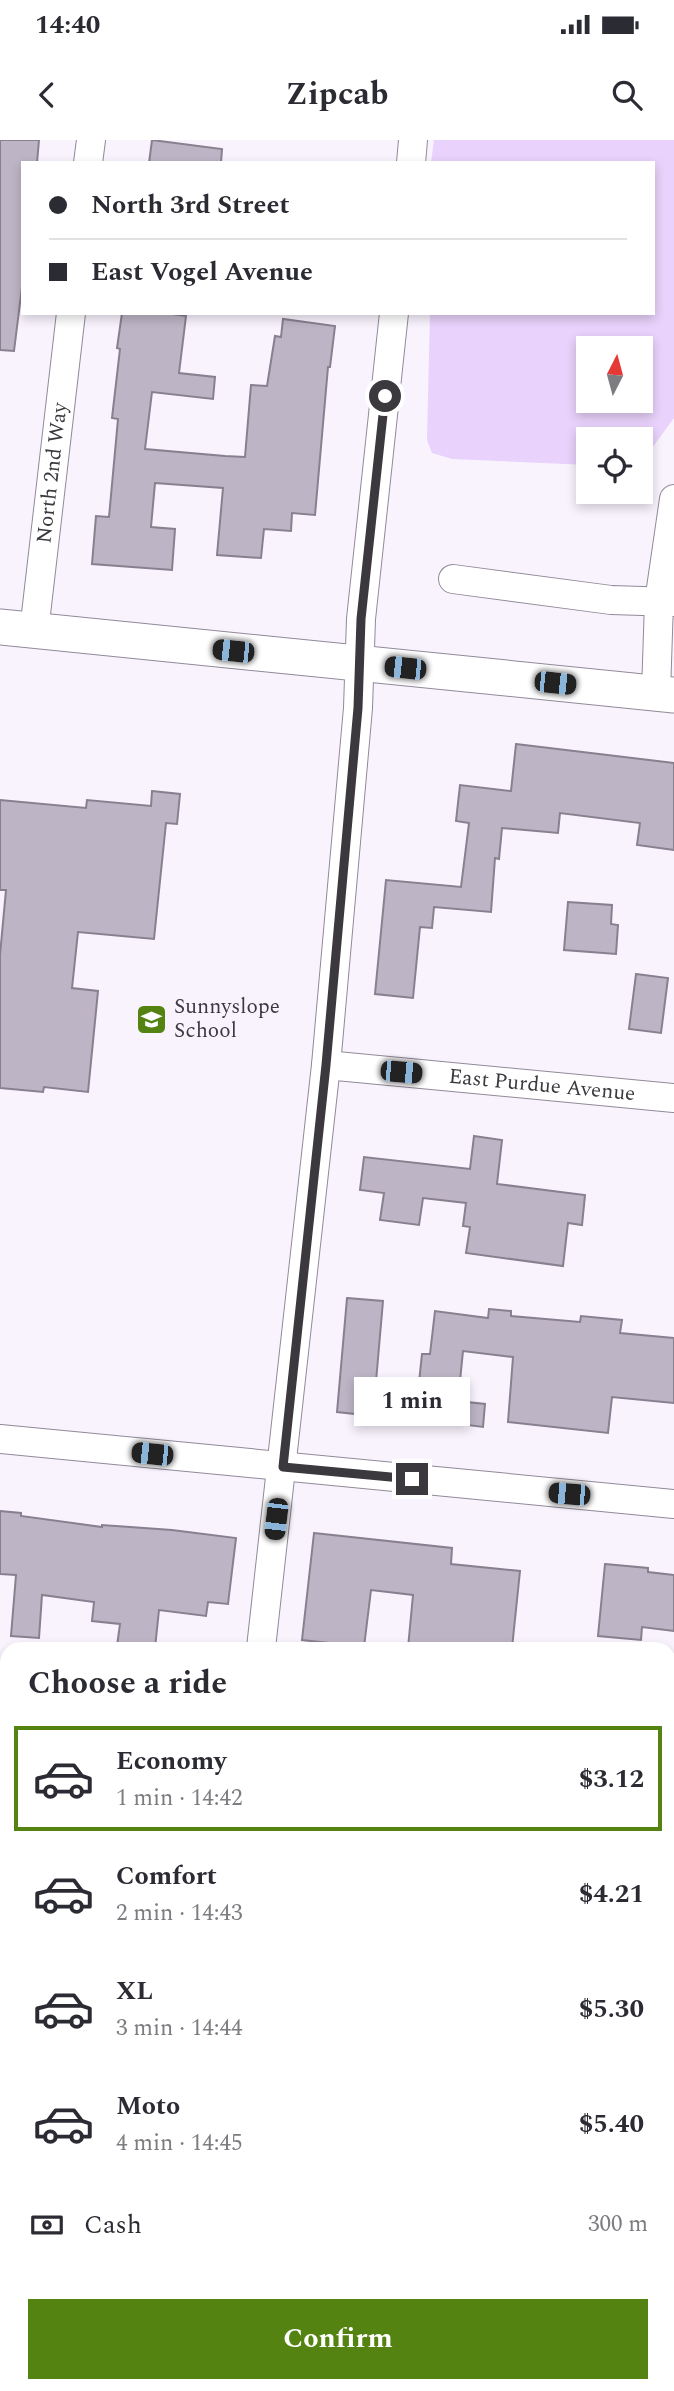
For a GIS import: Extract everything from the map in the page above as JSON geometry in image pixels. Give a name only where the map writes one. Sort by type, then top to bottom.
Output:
[{"type":"street","points":[[88,161],[91,140]]},
{"type":"street","points":[[411,161],[413,140]]},
{"type":"street","name":"North 2nd Way","points":[[34,631],[71,315]]},
{"type":"street","points":[[262,1642],[326,1065],[358,708],[361,619],[394,315]]},
{"type":"street","points":[[0,627],[665,694],[667,602],[674,499]]},
{"type":"street","points":[[453,579],[611,600],[667,602]]},
{"type":"street","name":"East Purdue Avenue","points":[[326,1065],[674,1098]]},
{"type":"street","points":[[0,1439],[674,1504]]},
{"type":"shaded area","points":[[434,140],[674,140],[674,418],[653,447],[653,427],[576,427],[576,464],[452,459],[432,453],[427,440],[430,315],[655,315],[655,161],[431,161]]},
{"type":"building","points":[[0,140],[39,140],[37,161],[21,161],[21,295],[14,351],[0,350]]},
{"type":"building","points":[[152,140],[222,149],[221,161],[149,161]]},
{"type":"building","points":[[122,315],[186,316],[179,373],[215,377],[213,399],[152,392],[145,449],[245,457],[251,385],[267,386],[275,336],[281,337],[283,319],[335,326],[328,367],[315,515],[292,513],[291,531],[264,529],[261,558],[217,555],[223,488],[155,483],[151,527],[175,529],[172,570],[92,564],[96,516],[109,517],[118,419],[112,418],[120,349],[117,348]]},
{"type":"building","points":[[516,744],[674,763],[674,850],[637,845],[640,823],[560,813],[558,833],[502,828],[499,859],[495,858],[491,912],[434,907],[432,928],[420,927],[413,998],[375,994],[386,880],[461,887],[469,823],[456,821],[460,785],[511,791]]},
{"type":"building","points":[[152,791],[180,794],[177,824],[166,823],[154,939],[78,932],[72,988],[98,991],[88,1092],[44,1087],[43,1092],[0,1088],[0,955],[6,890],[0,890],[0,800],[86,808],[87,800],[151,806]]},
{"type":"building","points":[[568,902],[612,905],[611,924],[618,925],[616,954],[564,950]]},
{"type":"building","points":[[636,974],[668,978],[661,1033],[629,1029]]},
{"type":"building","points":[[474,1136],[502,1140],[497,1184],[585,1195],[582,1225],[568,1223],[563,1266],[466,1253],[470,1227],[463,1226],[466,1203],[423,1198],[419,1225],[380,1220],[384,1193],[360,1190],[364,1157],[470,1169]]},
{"type":"building","points":[[347,1298],[383,1301],[373,1416],[337,1412]]},
{"type":"building","points":[[489,1309],[511,1311],[511,1316],[580,1322],[581,1316],[622,1320],[620,1333],[674,1338],[674,1403],[612,1397],[608,1433],[508,1422],[513,1357],[463,1351],[458,1401],[485,1404],[483,1427],[419,1419],[422,1393],[418,1392],[422,1354],[430,1354],[435,1311],[488,1318]]},
{"type":"building","points":[[0,1511],[102,1527],[172,1530],[236,1538],[228,1604],[208,1602],[206,1616],[159,1610],[156,1642],[118,1642],[120,1624],[92,1621],[94,1602],[42,1595],[39,1638],[11,1636],[16,1575],[0,1574]]},
{"type":"building","points":[[314,1533],[452,1548],[451,1564],[520,1571],[513,1642],[409,1642],[413,1595],[371,1590],[365,1642],[302,1640]]},
{"type":"building","points":[[605,1564],[648,1568],[648,1572],[674,1575],[674,1631],[642,1627],[641,1640],[598,1636]]},
{"type":"place","name":"Sunnyslope School","points":[[151,1019]]},
{"type":"route","points":[[385,396],[361,619],[358,708],[326,1065],[283,1467],[412,1479]]}]
